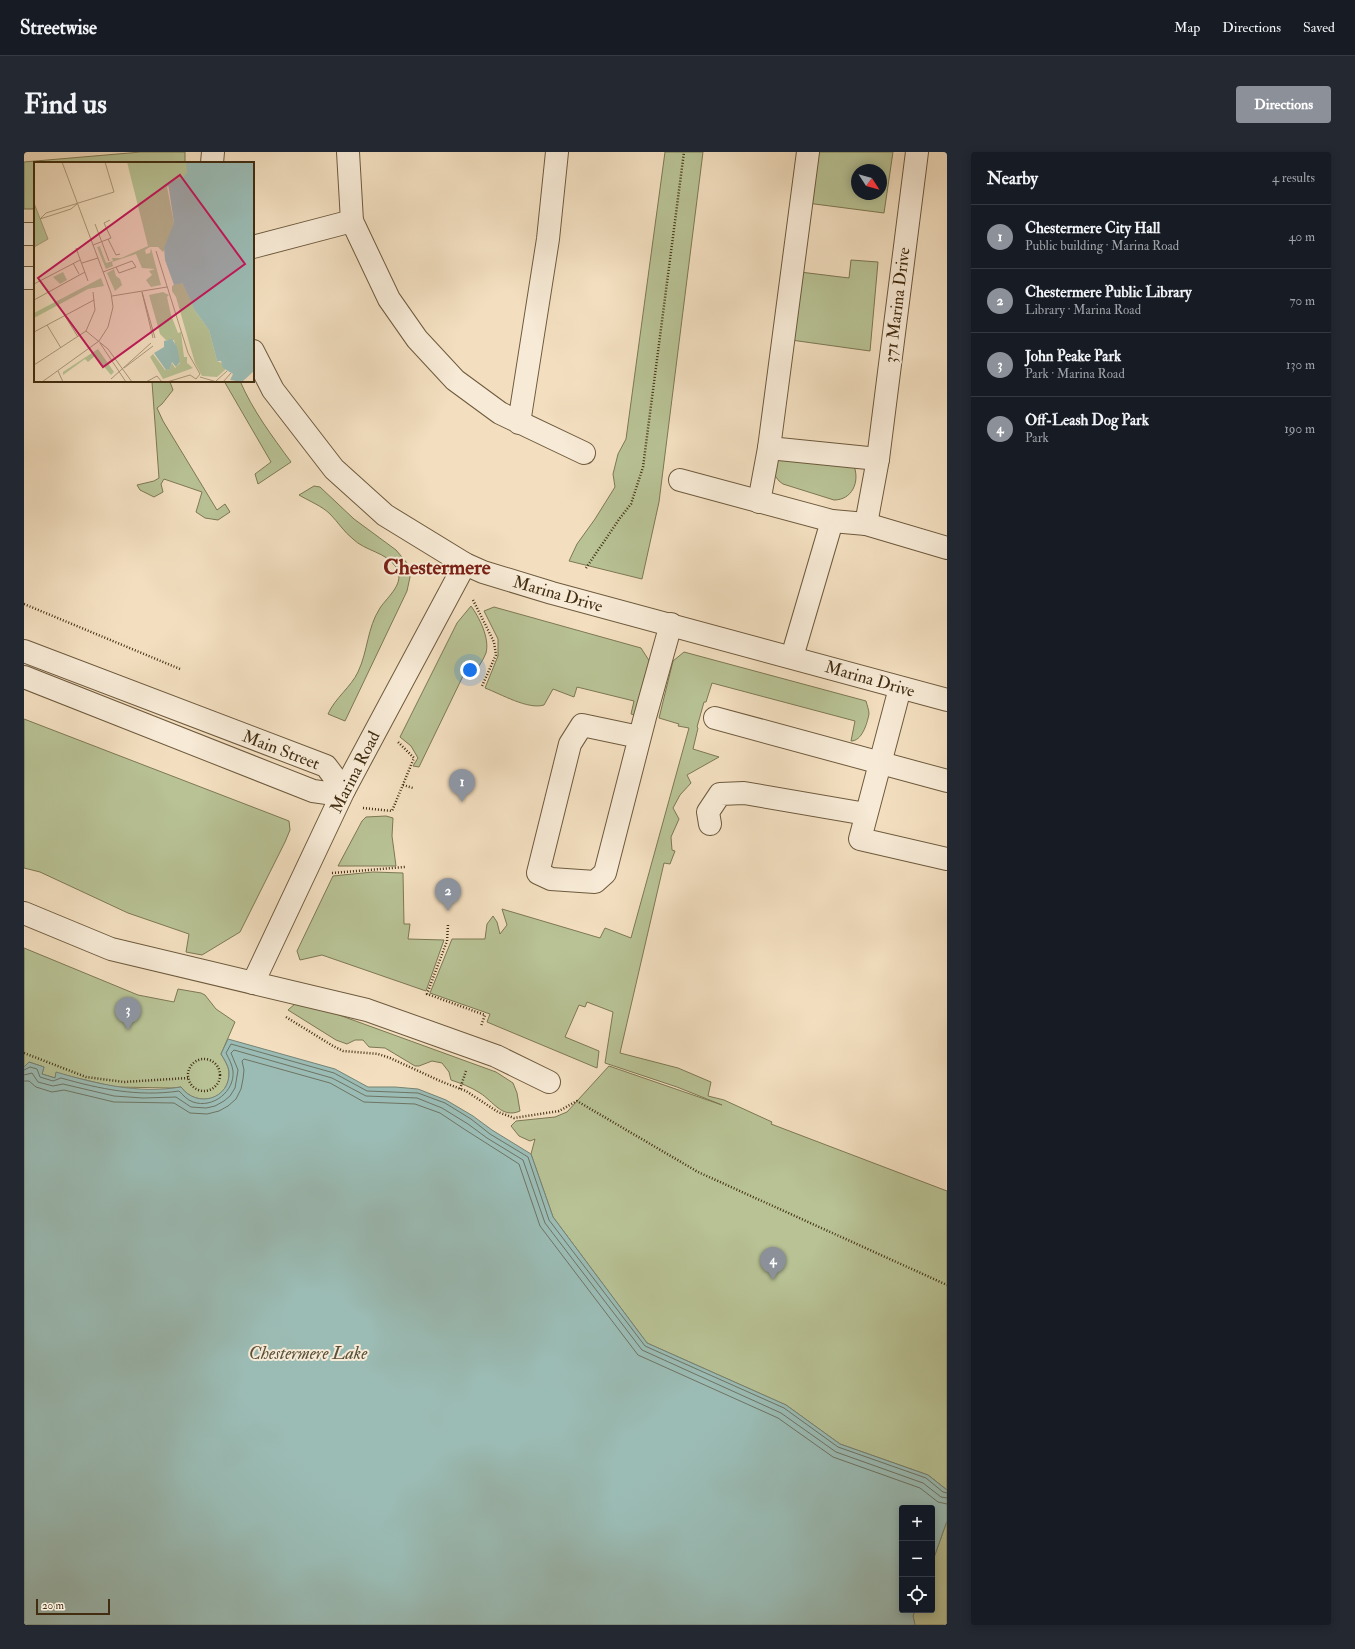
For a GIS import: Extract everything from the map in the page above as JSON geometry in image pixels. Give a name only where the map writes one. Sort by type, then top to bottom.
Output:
[{"type":"street","points":[[212,162],[213,152]]},
{"type":"street","points":[[348,152],[352,221],[389,299],[417,340],[455,380],[500,413],[584,453]]},
{"type":"street","points":[[519,423],[548,239],[557,152]]},
{"type":"street","points":[[758,502],[769,448],[808,152]]},
{"type":"street","name":"371 Marina Drive","points":[[866,524],[878,459],[917,152]]},
{"type":"street","points":[[254,247],[352,221]]},
{"type":"street","name":"Marina Drive","points":[[254,353],[273,390],[334,469],[385,514],[465,564],[483,572],[552,593],[947,700]]},
{"type":"street","points":[[769,448],[878,459]]},
{"type":"street","points":[[680,480],[832,521],[866,524],[947,548]]},
{"type":"street","points":[[792,657],[832,521]]},
{"type":"street","name":"Marina Road","points":[[254,983],[344,790],[465,564]]},
{"type":"street","points":[[639,737],[582,725],[570,744],[538,873],[551,879],[595,882],[605,873],[639,737],[671,624]]},
{"type":"street","name":"Main Street","points":[[24,651],[326,766],[344,790],[327,793],[313,792],[24,677]]},
{"type":"street","points":[[900,688],[860,838],[947,859]]},
{"type":"street","points":[[715,718],[947,781]]},
{"type":"street","points":[[710,824],[708,812],[720,794],[744,793],[866,814]]},
{"type":"street","points":[[24,913],[111,950],[367,1010],[496,1056],[549,1082]]},
{"type":"path","points":[[586,568],[631,504],[643,467],[684,152]]},
{"type":"path","points":[[473,600],[494,642],[496,655],[482,686]]},
{"type":"path","points":[[24,604],[180,669]]},
{"type":"path","points":[[363,808],[392,811],[414,758],[395,739]]},
{"type":"path","points":[[403,784],[413,788]]},
{"type":"path","points":[[329,873],[405,867]]},
{"type":"path","points":[[448,925],[447,941],[427,994],[485,1016],[460,1089]]},
{"type":"path","points":[[282,1014],[333,1046],[344,1050],[378,1054],[390,1058],[412,1069],[466,1091],[498,1112],[514,1118],[560,1110],[577,1101],[698,1172],[947,1285]]},
{"type":"path","points":[[24,1053],[86,1077],[124,1082],[188,1078]]},
{"type":"path","points":[[201,1058],[206,1058],[216,1063],[220,1072],[218,1083],[215,1087],[204,1091],[194,1088],[188,1078],[189,1068],[196,1060],[201,1058]]},
{"type":"green space","points":[[141,152],[185,152],[185,162],[34,162],[34,209],[24,209],[24,162]]},
{"type":"green space","points":[[665,152],[703,152],[659,502],[642,579],[569,561],[577,544],[615,487],[613,474],[618,454],[626,439]]},
{"type":"green space","points":[[816,152],[893,152],[887,193],[887,164],[851,164],[851,200],[886,200],[884,213],[807,203]]},
{"type":"green space","points":[[851,260],[878,262],[870,351],[791,340],[800,272],[849,278]]},
{"type":"green space","points":[[152,382],[170,382],[173,390],[157,408],[163,421],[217,510],[225,504],[230,512],[218,520],[205,518],[196,512],[202,492],[164,479],[161,484],[163,492],[154,497],[140,490],[137,485],[154,481],[159,478]]},
{"type":"green space","points":[[225,382],[240,382],[257,413],[291,462],[258,484],[255,474],[271,462]]},
{"type":"green space","points":[[775,459],[854,466],[856,472],[855,484],[853,489],[846,497],[834,500],[783,484],[773,473]]},
{"type":"green space","points":[[314,486],[320,487],[354,519],[396,550],[407,563],[410,577],[407,591],[345,721],[328,714],[358,672],[364,656],[372,623],[380,608],[395,589],[399,578],[399,573],[392,562],[387,558],[358,543],[327,511],[299,495]]},
{"type":"green space","points":[[471,606],[485,634],[487,647],[486,653],[472,678],[463,676],[419,767],[413,766],[418,758],[411,746],[400,737],[457,623]]},
{"type":"green space","points":[[494,607],[641,648],[650,662],[639,716],[631,714],[634,701],[577,687],[574,697],[553,689],[544,705],[538,706],[523,703],[485,688],[498,656],[498,639],[484,611]]},
{"type":"green space","points":[[684,652],[866,701],[869,714],[861,735],[855,740],[851,741],[855,721],[712,683],[706,702],[704,702],[693,749],[719,757],[687,775],[691,783],[680,795],[673,808],[679,819],[671,837],[672,850],[675,851],[670,864],[664,863],[620,1053],[678,1068],[711,1082],[708,1096],[724,1100],[772,1122],[771,1124],[947,1191],[947,1490],[928,1475],[840,1444],[786,1405],[647,1343],[553,1217],[531,1154],[535,1139],[530,1141],[519,1136],[511,1126],[516,1121],[555,1117],[567,1112],[609,1066],[722,1105],[677,1087],[605,1063],[613,1012],[587,1002],[585,1007],[579,1005],[565,1037],[599,1051],[597,1068],[487,1022],[490,1014],[430,993],[452,939],[485,939],[487,924],[493,916],[497,922],[500,934],[507,925],[502,909],[600,938],[605,928],[631,938],[689,728],[678,726],[679,724],[659,718],[673,661]]},
{"type":"green space","points":[[24,719],[289,821],[290,830],[285,842],[240,932],[202,955],[186,952],[189,934],[128,913],[40,872],[24,868]]},
{"type":"green space","points":[[386,816],[393,818],[392,836],[396,866],[338,866],[362,821],[366,817]]},
{"type":"green space","points":[[373,872],[403,873],[404,924],[410,924],[408,939],[444,940],[426,991],[322,955],[300,960],[297,951],[333,876]]},
{"type":"green space","points":[[24,948],[138,995],[174,1002],[178,989],[205,995],[216,1009],[235,1022],[221,1054],[229,1071],[225,1089],[219,1095],[204,1099],[196,1098],[188,1094],[181,1087],[115,1087],[56,1073],[55,1078],[42,1074],[44,1067],[29,1062],[24,1067]]},
{"type":"green space","points":[[296,1003],[317,1007],[496,1072],[513,1083],[517,1093],[520,1111],[508,1113],[503,1111],[477,1091],[466,1085],[451,1080],[449,1072],[442,1063],[432,1061],[415,1066],[385,1048],[369,1047],[363,1040],[355,1040],[347,1044],[336,1040],[288,1010]]},
{"type":"green space","points":[[947,1521],[947,1625],[915,1625],[913,1616],[914,1613],[935,1613],[935,1555]]},
{"type":"water","name":"Chestermere Lake","points":[[228,1039],[335,1069],[368,1087],[418,1089],[446,1100],[473,1116],[492,1130],[531,1154],[553,1217],[647,1343],[786,1405],[840,1444],[928,1475],[947,1490],[947,1521],[935,1555],[935,1505],[899,1505],[899,1613],[914,1613],[913,1616],[915,1625],[24,1625],[24,1067],[29,1062],[44,1067],[42,1074],[55,1078],[56,1072],[118,1087],[165,1089],[181,1087],[188,1094],[196,1098],[204,1099],[212,1098],[219,1094],[225,1088],[228,1081],[229,1071],[221,1054]]},
{"type":"place","name":"Chestermere City Hall","points":[[462,802]]},
{"type":"place","name":"Chestermere Public Library","points":[[448,911]]},
{"type":"place","name":"John Peake Park","points":[[128,1030]]},
{"type":"place","name":"Off-Leash Dog Park","points":[[773,1280]]},
{"type":"district","name":"Chestermere","points":[[437,567]]}]
